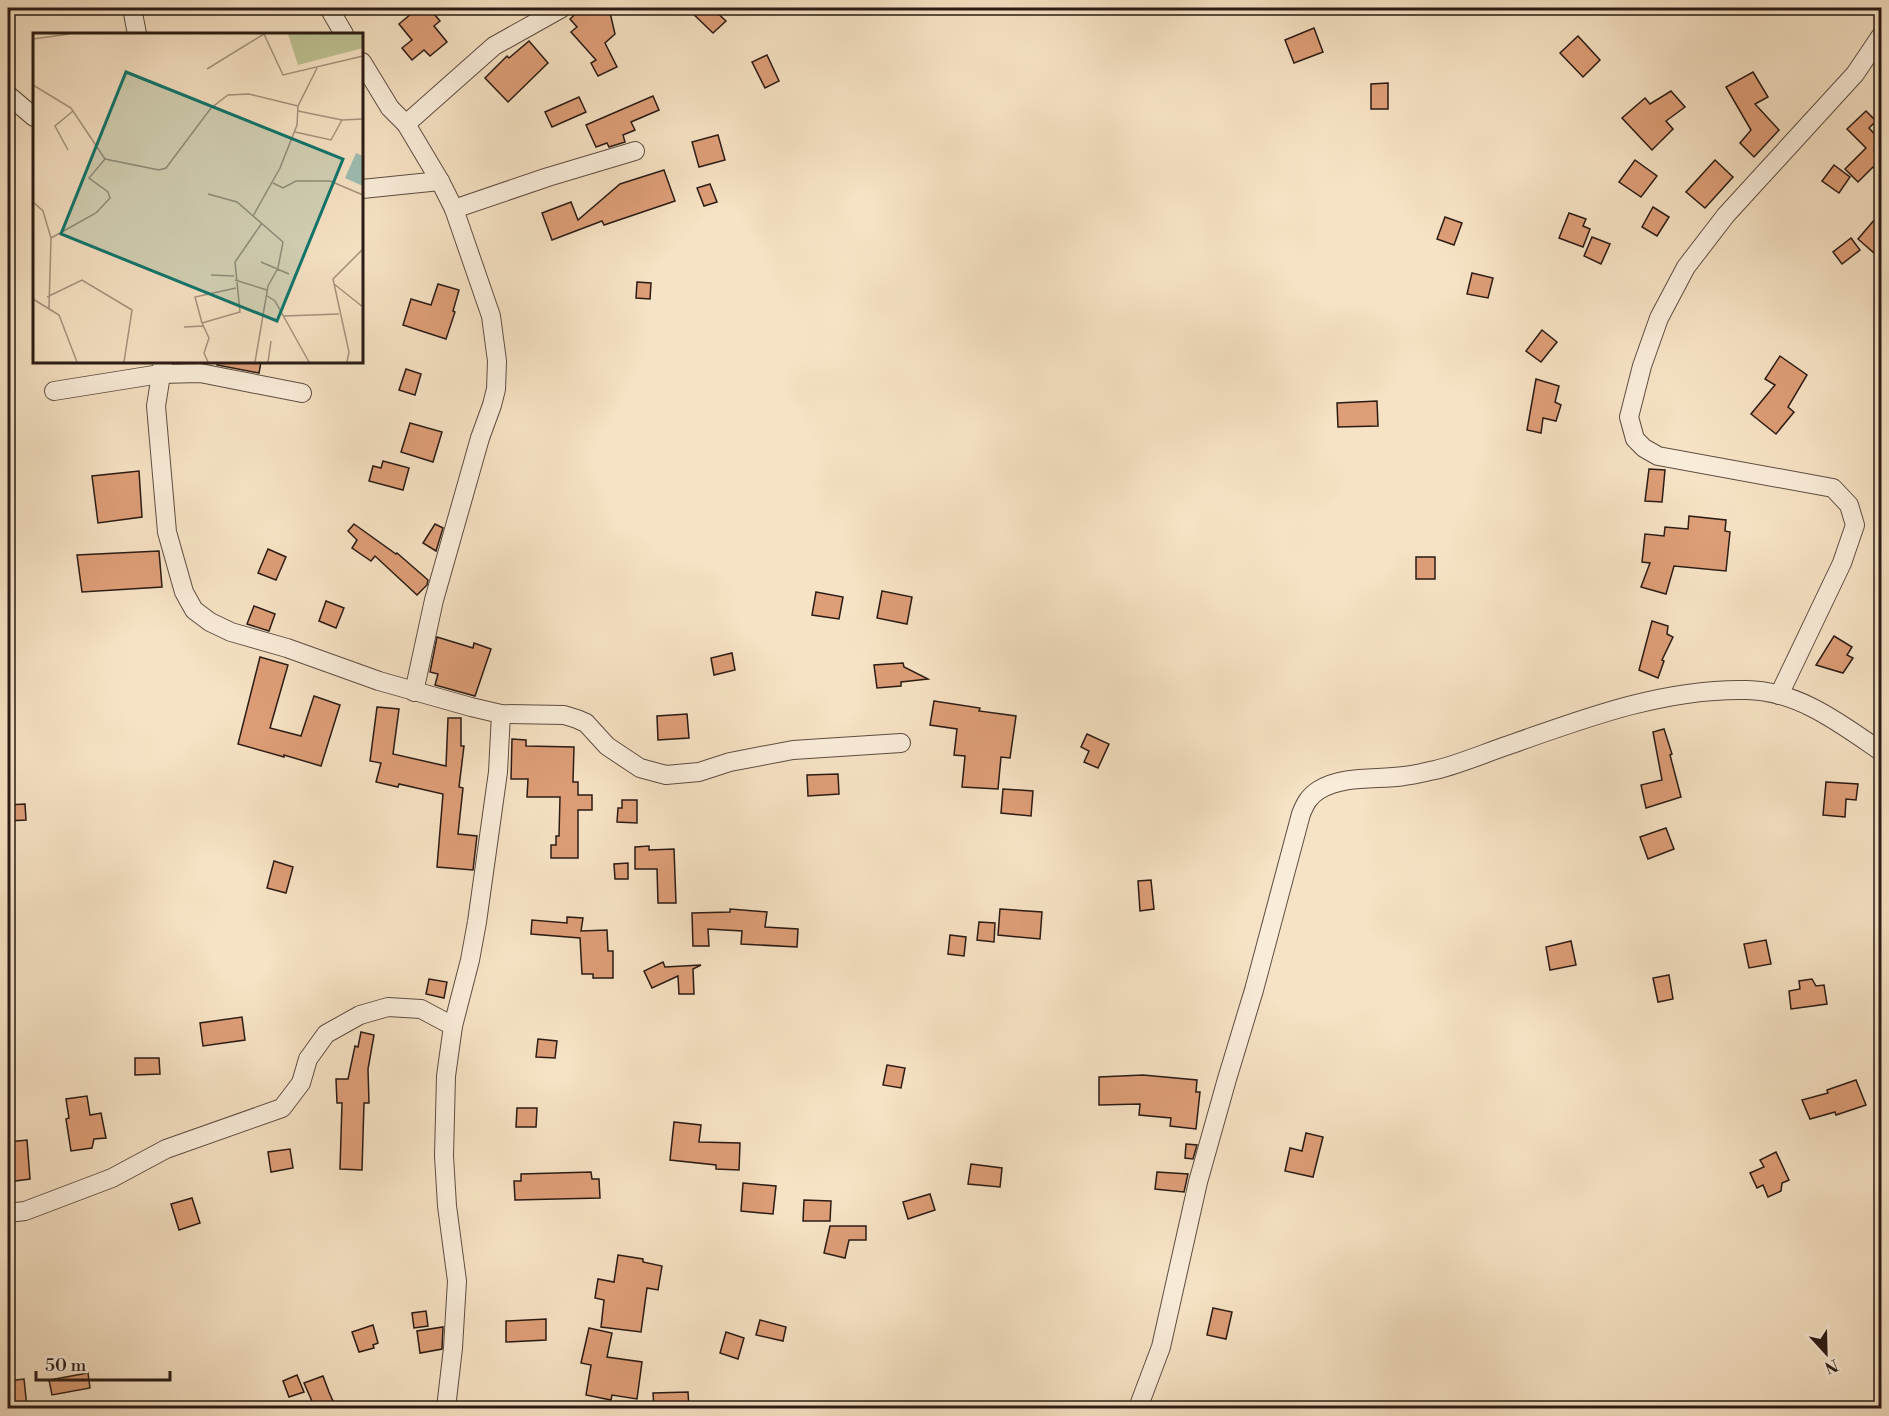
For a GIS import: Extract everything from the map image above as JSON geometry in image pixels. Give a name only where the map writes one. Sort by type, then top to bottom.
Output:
[{"type":"street","points":[[132,8],[137,33]]},
{"type":"street","points":[[329,8],[343,33]]},
{"type":"street","points":[[406,124],[494,46],[562,8]]},
{"type":"street","points":[[1779,695],[1842,563],[1855,525],[1849,505],[1833,488],[1658,456],[1644,448],[1635,439],[1629,417],[1642,366],[1659,318],[1686,267],[1726,215],[1855,74],[1881,34]]},
{"type":"street","points":[[363,64],[390,108],[406,124],[454,209],[491,316],[497,361],[496,389],[434,600],[414,692]]},
{"type":"street","points":[[8,95],[33,116]]},
{"type":"street","points":[[454,209],[635,151]]},
{"type":"street","points":[[363,189],[440,181]]},
{"type":"street","points":[[161,368],[156,406],[167,532],[184,592],[194,610],[210,622],[231,632],[287,648],[414,692],[501,714],[564,715],[577,719],[586,723],[608,746],[640,768],[666,775],[699,772],[730,762],[793,750],[902,743]]},
{"type":"street","points":[[54,392],[161,368],[200,373],[302,393]]},
{"type":"street","points":[[1138,1408],[1161,1347],[1198,1182],[1254,990],[1301,814],[1308,798],[1320,789],[1343,782],[1404,776],[1439,769],[1586,718],[1651,700],[1707,691],[1749,690],[1779,695],[1820,710],[1881,752]]},
{"type":"street","points":[[446,1408],[457,1281],[447,1206],[444,1156],[446,1076],[453,1026],[477,922],[498,772],[501,714]]},
{"type":"street","points":[[8,1213],[25,1211],[79,1191],[112,1178],[166,1149],[282,1108],[301,1083],[308,1059],[326,1034],[360,1015],[388,1007],[421,1009],[453,1026]]},
{"type":"building","points":[[418,8],[423,14],[430,9],[440,21],[434,26],[447,42],[430,56],[424,50],[412,60],[402,48],[412,40],[399,24]]},
{"type":"building","points":[[582,8],[609,8],[615,34],[605,43],[617,67],[598,76],[591,63],[596,60],[571,32],[577,27],[570,19]]},
{"type":"building","points":[[687,8],[712,8],[726,21],[713,33]]},
{"type":"building","points":[[1314,28],[1323,52],[1294,63],[1285,40]]},
{"type":"building","points":[[1578,36],[1600,60],[1583,77],[1560,53]]},
{"type":"building","points":[[529,41],[548,63],[508,102],[485,78],[507,56],[509,58]]},
{"type":"building","points":[[767,55],[779,81],[765,88],[752,62]]},
{"type":"building","points":[[1753,72],[1768,97],[1755,104],[1779,130],[1754,157],[1740,143],[1751,130],[1726,87]]},
{"type":"building","points":[[1388,83],[1388,109],[1371,109],[1371,84]]},
{"type":"building","points":[[1671,91],[1685,107],[1666,121],[1673,129],[1652,150],[1622,118],[1645,98],[1650,104]]},
{"type":"building","points":[[653,96],[659,110],[631,122],[635,130],[623,135],[625,142],[609,147],[607,143],[596,147],[586,125]]},
{"type":"building","points":[[579,97],[586,112],[552,127],[545,112]]},
{"type":"building","points":[[1866,111],[1876,121],[1869,128],[1881,141],[1874,150],[1881,156],[1881,174],[1873,167],[1858,182],[1845,169],[1866,148],[1847,129]]},
{"type":"building","points":[[718,135],[725,160],[699,167],[692,142]]},
{"type":"building","points":[[1635,160],[1657,176],[1641,197],[1619,182]]},
{"type":"building","points":[[1715,160],[1733,177],[1705,208],[1686,192]]},
{"type":"building","points":[[1834,165],[1850,177],[1839,193],[1822,181]]},
{"type":"building","points":[[664,170],[675,201],[604,225],[602,221],[552,240],[542,213],[571,202],[578,220],[620,184]]},
{"type":"building","points":[[710,184],[717,202],[704,206],[697,188]]},
{"type":"building","points":[[1653,207],[1669,217],[1657,236],[1642,227]]},
{"type":"building","points":[[1881,212],[1881,248],[1874,253],[1858,239]]},
{"type":"building","points":[[1569,213],[1586,219],[1583,226],[1590,229],[1583,247],[1559,238]]},
{"type":"building","points":[[1445,217],[1462,223],[1454,245],[1437,239]]},
{"type":"building","points":[[1592,237],[1610,244],[1601,264],[1584,256]]},
{"type":"building","points":[[1851,238],[1860,250],[1842,264],[1833,252]]},
{"type":"building","points":[[1472,273],[1493,278],[1488,298],[1467,294]]},
{"type":"building","points":[[637,282],[651,283],[650,299],[636,298]]},
{"type":"building","points":[[438,284],[459,290],[446,339],[403,325],[411,299],[431,305]]},
{"type":"building","points":[[1542,330],[1557,342],[1541,362],[1526,351]]},
{"type":"building","points":[[1780,356],[1807,375],[1788,407],[1794,412],[1776,434],[1751,414],[1775,385],[1765,379]]},
{"type":"building","points":[[217,363],[261,363],[259,373],[217,365]]},
{"type":"building","points":[[406,369],[421,374],[415,395],[399,390]]},
{"type":"building","points":[[1536,379],[1559,386],[1555,402],[1561,405],[1556,421],[1543,418],[1541,433],[1527,430]]},
{"type":"building","points":[[1377,401],[1378,426],[1338,427],[1337,403]]},
{"type":"building","points":[[410,423],[442,432],[433,462],[401,452]]},
{"type":"building","points":[[383,461],[409,468],[403,490],[369,481],[373,466],[381,468]]},
{"type":"building","points":[[1649,469],[1665,470],[1662,502],[1645,501]]},
{"type":"building","points":[[139,471],[142,517],[98,523],[92,476]]},
{"type":"building","points":[[1689,516],[1726,520],[1725,531],[1730,532],[1726,571],[1674,566],[1666,594],[1641,587],[1650,563],[1642,562],[1645,534],[1664,536],[1665,527],[1688,529]]},
{"type":"building","points":[[354,524],[397,553],[428,580],[427,585],[417,595],[375,556],[371,561],[352,548],[357,540],[348,531]]},
{"type":"building","points":[[435,524],[443,528],[436,551],[423,543]]},
{"type":"building","points":[[268,549],[286,557],[276,580],[258,573]]},
{"type":"building","points":[[159,551],[162,587],[82,592],[77,555]]},
{"type":"building","points":[[1416,557],[1435,557],[1435,579],[1416,579]]},
{"type":"building","points":[[882,591],[912,597],[907,624],[877,618]]},
{"type":"building","points":[[816,592],[843,597],[839,619],[812,615]]},
{"type":"building","points":[[326,601],[344,608],[336,628],[319,621]]},
{"type":"building","points":[[254,606],[275,614],[269,631],[247,624]]},
{"type":"building","points":[[1652,621],[1668,626],[1667,634],[1673,637],[1662,660],[1664,661],[1658,678],[1639,670]]},
{"type":"building","points":[[1834,636],[1852,647],[1847,655],[1853,658],[1843,673],[1816,665]]},
{"type":"building","points":[[437,637],[473,648],[474,643],[491,649],[475,696],[435,685],[438,674],[430,672]]},
{"type":"building","points":[[732,653],[735,670],[714,675],[711,658]]},
{"type":"building","points":[[260,657],[288,665],[270,728],[301,736],[314,696],[340,705],[321,766],[238,744]]},
{"type":"building","points":[[903,663],[904,667],[928,679],[901,682],[901,686],[877,688],[874,665]]},
{"type":"building","points":[[934,701],[1016,716],[1010,758],[1001,757],[998,789],[962,787],[965,756],[954,755],[957,729],[930,725]]},
{"type":"building","points":[[377,707],[399,709],[393,754],[446,766],[448,718],[461,718],[461,746],[464,746],[459,787],[463,788],[458,834],[477,836],[473,870],[437,867],[443,794],[399,784],[398,787],[376,782],[381,763],[370,761]]},
{"type":"building","points":[[687,714],[689,738],[658,740],[657,716]]},
{"type":"building","points":[[1664,729],[1681,797],[1646,808],[1641,785],[1662,780],[1653,732]]},
{"type":"building","points":[[1087,734],[1109,744],[1098,768],[1084,762],[1089,751],[1081,747]]},
{"type":"building","points":[[512,739],[526,740],[526,746],[574,747],[573,782],[578,782],[578,795],[592,795],[592,810],[578,810],[578,858],[551,858],[551,845],[556,845],[556,836],[559,836],[560,797],[527,797],[528,779],[511,779]]},
{"type":"building","points":[[838,774],[839,794],[808,796],[807,775]]},
{"type":"building","points":[[1826,782],[1858,784],[1856,800],[1846,799],[1845,817],[1823,815]]},
{"type":"building","points":[[1003,789],[1033,791],[1031,816],[1001,813]]},
{"type":"building","points":[[622,800],[637,800],[637,823],[617,822],[618,808],[622,808]]},
{"type":"building","points":[[25,804],[26,820],[8,821],[8,805]]},
{"type":"building","points":[[1666,828],[1674,849],[1648,859],[1640,837]]},
{"type":"building","points":[[649,846],[649,850],[674,849],[676,903],[658,903],[657,869],[635,869],[635,847]]},
{"type":"building","points":[[274,861],[293,867],[286,893],[267,888]]},
{"type":"building","points":[[628,863],[628,879],[615,879],[614,864]]},
{"type":"building","points":[[1151,880],[1154,909],[1140,911],[1138,881]]},
{"type":"building","points":[[730,909],[767,912],[765,927],[798,929],[797,947],[741,944],[742,931],[708,929],[709,946],[693,946],[692,913],[730,912]]},
{"type":"building","points":[[1000,909],[1042,912],[1040,939],[998,935]]},
{"type":"building","points":[[567,917],[583,918],[581,931],[607,930],[608,951],[613,951],[613,978],[593,978],[593,974],[582,974],[580,938],[531,934],[532,920],[567,923]]},
{"type":"building","points":[[979,922],[995,923],[994,942],[977,940]]},
{"type":"building","points":[[950,935],[966,937],[964,956],[948,954]]},
{"type":"building","points":[[1766,940],[1771,964],[1749,968],[1744,944]]},
{"type":"building","points":[[1571,941],[1576,965],[1550,970],[1546,947]]},
{"type":"building","points":[[663,962],[665,967],[701,965],[693,969],[694,994],[679,994],[678,976],[652,988],[644,971]]},
{"type":"building","points":[[1669,975],[1673,999],[1658,1002],[1653,978]]},
{"type":"building","points":[[429,979],[447,982],[444,998],[426,994]]},
{"type":"building","points":[[1812,979],[1816,986],[1824,985],[1827,1004],[1791,1009],[1789,991],[1800,989],[1799,981]]},
{"type":"building","points":[[242,1017],[245,1040],[203,1046],[200,1023]]},
{"type":"building","points":[[361,1032],[374,1035],[368,1069],[369,1103],[364,1103],[362,1170],[340,1169],[342,1103],[337,1103],[336,1079],[348,1079],[355,1046],[358,1047]]},
{"type":"building","points":[[538,1039],[557,1041],[555,1058],[536,1057]]},
{"type":"building","points":[[135,1058],[159,1058],[160,1074],[135,1075]]},
{"type":"building","points":[[887,1065],[905,1068],[901,1088],[883,1085]]},
{"type":"building","points":[[1143,1075],[1197,1080],[1196,1092],[1200,1092],[1196,1129],[1170,1126],[1171,1118],[1139,1115],[1140,1104],[1099,1105],[1099,1077]]},
{"type":"building","points":[[1856,1080],[1866,1105],[1836,1115],[1835,1112],[1810,1119],[1802,1100],[1828,1093],[1827,1090]]},
{"type":"building","points":[[87,1096],[90,1115],[101,1113],[106,1138],[94,1139],[92,1148],[71,1151],[66,1119],[69,1118],[66,1099]]},
{"type":"building","points":[[517,1108],[537,1108],[536,1127],[516,1127]]},
{"type":"building","points":[[674,1122],[701,1125],[699,1142],[740,1143],[739,1170],[716,1169],[716,1165],[670,1160]]},
{"type":"building","points":[[1306,1133],[1323,1137],[1313,1177],[1285,1171],[1290,1148],[1302,1151]]},
{"type":"building","points":[[27,1140],[30,1179],[8,1182],[8,1142]]},
{"type":"building","points":[[1186,1144],[1197,1145],[1193,1159],[1185,1158]]},
{"type":"building","points":[[290,1149],[293,1168],[271,1172],[268,1152]]},
{"type":"building","points":[[1776,1152],[1789,1180],[1782,1183],[1781,1191],[1768,1197],[1763,1185],[1757,1188],[1750,1173],[1764,1167],[1760,1160]]},
{"type":"building","points":[[971,1164],[1002,1168],[1000,1187],[968,1184]]},
{"type":"building","points":[[591,1172],[592,1179],[599,1179],[600,1198],[515,1200],[514,1181],[521,1181],[521,1174]]},
{"type":"building","points":[[1157,1172],[1188,1174],[1184,1192],[1155,1189]]},
{"type":"building","points":[[743,1183],[776,1186],[773,1214],[741,1211]]},
{"type":"building","points":[[930,1194],[935,1210],[908,1219],[903,1202]]},
{"type":"building","points":[[192,1198],[200,1223],[179,1230],[171,1204]]},
{"type":"building","points":[[804,1200],[831,1201],[830,1221],[803,1221]]},
{"type":"building","points":[[830,1226],[866,1226],[866,1240],[849,1240],[845,1258],[824,1253]]},
{"type":"building","points":[[618,1255],[643,1259],[643,1262],[662,1266],[658,1290],[647,1288],[641,1332],[601,1327],[604,1300],[595,1298],[598,1279],[614,1282]]},
{"type":"building","points":[[1213,1308],[1232,1312],[1226,1339],[1207,1335]]},
{"type":"building","points":[[426,1311],[428,1326],[414,1328],[412,1313]]},
{"type":"building","points":[[546,1319],[546,1340],[506,1342],[506,1321]]},
{"type":"building","points":[[760,1320],[786,1327],[783,1341],[756,1335]]},
{"type":"building","points":[[373,1325],[378,1343],[373,1345],[374,1348],[359,1352],[352,1332]]},
{"type":"building","points":[[443,1327],[442,1349],[420,1353],[417,1331]]},
{"type":"building","points":[[589,1328],[612,1333],[607,1357],[642,1362],[637,1399],[612,1395],[611,1400],[586,1395],[591,1365],[581,1363]]},
{"type":"building","points":[[726,1332],[744,1338],[738,1359],[720,1353]]},
{"type":"building","points":[[88,1373],[90,1388],[52,1395],[49,1380]]},
{"type":"building","points":[[297,1375],[304,1392],[289,1397],[283,1381]]},
{"type":"building","points":[[323,1376],[336,1408],[315,1408],[304,1383]]},
{"type":"building","points":[[24,1379],[27,1408],[8,1408],[8,1381]]},
{"type":"building","points":[[688,1392],[689,1408],[654,1408],[653,1393]]}]
